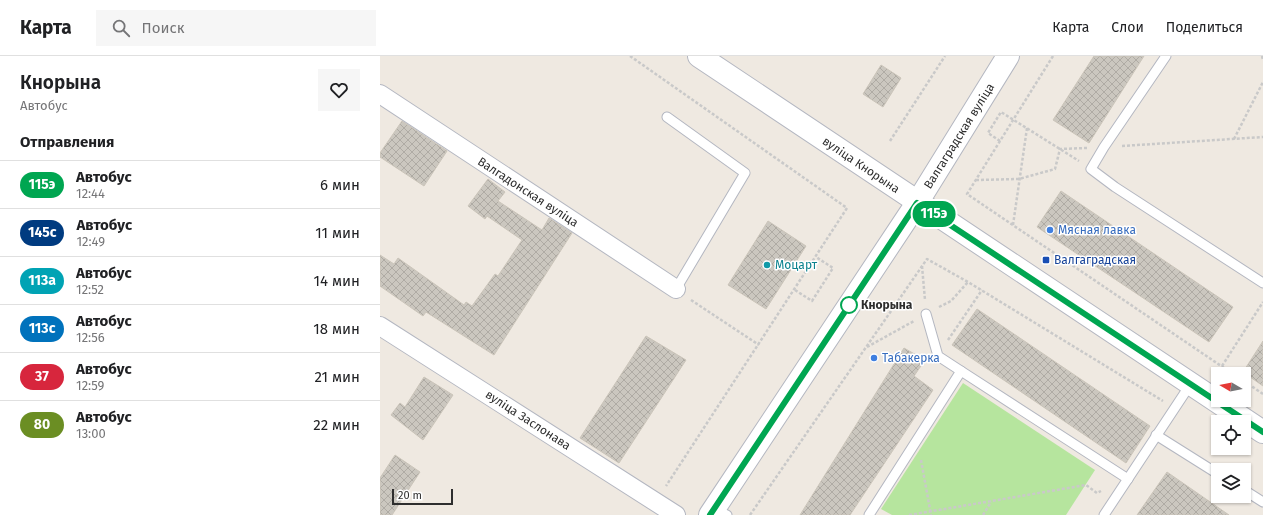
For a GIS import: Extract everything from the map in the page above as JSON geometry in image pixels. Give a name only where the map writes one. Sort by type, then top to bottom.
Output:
[{"type":"main road","name":"вуліца Кнорына","points":[[699,56],[917,203],[1263,432]]},
{"type":"main road","name":"Валгаградская вуліца","points":[[717,513],[917,203],[1008,56]]},
{"type":"street","name":"Валгадонская вуліца","points":[[380,94],[676,289]]},
{"type":"street","name":"вуліца Заслонава","points":[[380,326],[676,515]]},
{"type":"lane","points":[[1166,56],[1104,147],[1091,169],[1115,187],[1263,283]]},
{"type":"lane","points":[[666,117],[745,173],[676,289]]},
{"type":"lane","points":[[926,314],[938,356],[1128,479]]},
{"type":"lane","points":[[869,515],[961,371]]},
{"type":"lane","points":[[1104,515],[1190,385]]},
{"type":"lane","points":[[1156,435],[1211,470]]},
{"type":"lane","points":[[1251,494],[1263,502]]},
{"type":"path","points":[[630,56],[847,208],[656,502]]},
{"type":"path","points":[[890,141],[944,56]]},
{"type":"path","points":[[1053,56],[967,194],[1222,366],[1263,302]]},
{"type":"path","points":[[1262,56],[1263,60]]},
{"type":"path","points":[[1234,139],[1263,82]]},
{"type":"path","points":[[1000,141],[988,133],[1001,112],[1091,169]]},
{"type":"path","points":[[1013,225],[1027,128]]},
{"type":"path","points":[[795,290],[812,301],[825,281],[833,268],[816,257]]},
{"type":"path","points":[[750,515],[926,259],[982,290],[1174,408]]},
{"type":"path","points":[[922,266],[926,314]]},
{"type":"path","points":[[676,289],[758,345]]},
{"type":"path","points":[[947,343],[982,290]]},
{"type":"path","points":[[1251,386],[1263,394]]},
{"type":"path","points":[[918,439],[930,513]]},
{"type":"path","points":[[909,515],[930,513],[1086,485],[1097,493],[1128,479]]},
{"type":"path","points":[[983,515],[991,501]]},
{"type":"green space","points":[[963,383],[1095,470],[1066,515],[892,515],[881,509]]},
{"type":"building","points":[[1094,56],[1144,56],[1089,143],[1053,120]]},
{"type":"building","points":[[881,65],[901,78],[883,107],[863,94]]},
{"type":"building","points":[[402,121],[447,151],[424,186],[380,157],[380,153]]},
{"type":"building","points":[[488,179],[505,192],[498,201],[542,230],[549,218],[572,233],[494,355],[426,312],[423,316],[380,286],[380,255],[394,264],[398,258],[464,305],[466,302],[472,306],[495,274],[498,276],[522,240],[487,216],[485,219],[468,206]]},
{"type":"building","points":[[1061,191],[1233,307],[1209,342],[1037,227]]},
{"type":"building","name":"Моцарт","points":[[768,221],[806,246],[766,309],[728,285]]},
{"type":"building","points":[[977,309],[1150,426],[1126,463],[952,345]]},
{"type":"building","points":[[646,336],[686,360],[619,463],[580,438]]},
{"type":"building","points":[[1263,341],[1263,386],[1251,378],[1251,367],[1246,367]]},
{"type":"building","points":[[904,348],[925,360],[914,376],[933,390],[850,515],[800,515]]},
{"type":"building","points":[[424,377],[453,395],[423,440],[391,415],[400,403],[405,407]]},
{"type":"building","points":[[395,455],[420,472],[392,515],[380,515],[380,478]]},
{"type":"building","points":[[1167,472],[1229,515],[1137,515]]},
{"type":"bus line","name":"115э","points":[[710,515],[917,203],[1263,432]]},
{"type":"place","name":"Мясная лавка","points":[[1050,230]]},
{"type":"place","name":"Валгаградская","points":[[1046,260]]},
{"type":"place","name":"Моцарт","points":[[767,265]]},
{"type":"place","name":"Кнорына","points":[[849,305]]},
{"type":"place","name":"Табакерка","points":[[874,358]]}]
